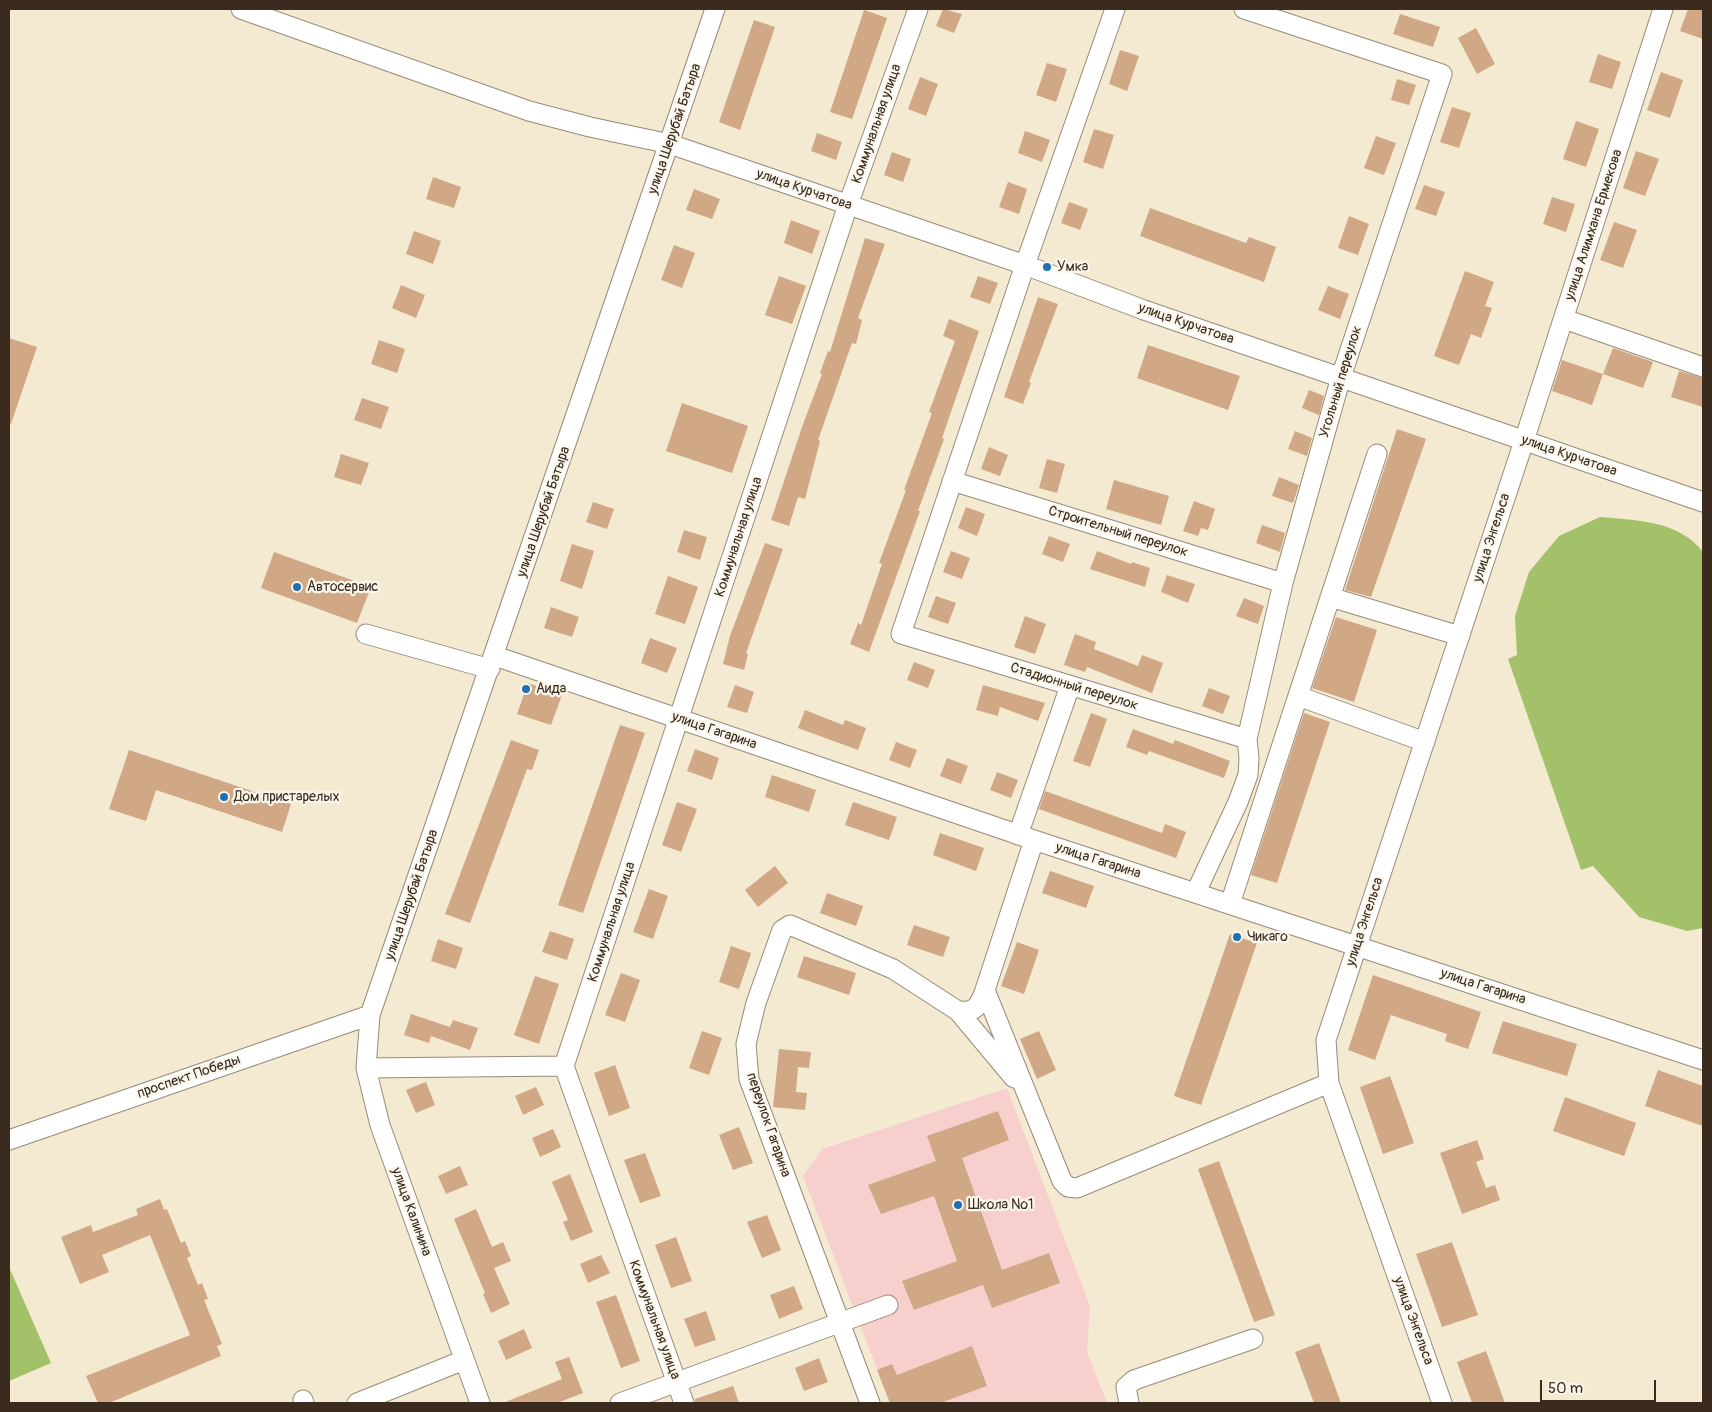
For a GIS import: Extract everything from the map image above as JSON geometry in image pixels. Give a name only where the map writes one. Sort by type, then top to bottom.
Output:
[{"type":"street","name":"улица Курчатова","points":[[241,9],[529,111],[590,127],[670,144],[1025,265],[1144,310],[1703,502]]},
{"type":"street","name":"улица Шерубай Батыра","points":[[370,1015],[715,9]]},
{"type":"street","name":"Коммунальная улица","points":[[684,1403],[564,1066],[848,205],[918,9]]},
{"type":"street","points":[[952,481],[1025,265],[1115,9]]},
{"type":"street","name":"Угольный переулок","points":[[1196,892],[1238,802],[1248,775],[1247,739],[1283,584],[1342,377],[1442,74],[1244,9]]},
{"type":"street","name":"улица Алимхана Ермекова","points":[[1524,441],[1663,9]]},
{"type":"street","points":[[1564,319],[1703,367]]},
{"type":"street","name":"улица Энгельса","points":[[1442,1403],[1329,1083],[1326,1040],[1524,441]]},
{"type":"street","points":[[1230,904],[1377,454]]},
{"type":"street","name":"Строительный переулок","points":[[952,481],[1283,584]]},
{"type":"street","name":"Стадионный переулок","points":[[952,481],[900,634],[1247,739]]},
{"type":"street","points":[[1330,597],[1460,636]]},
{"type":"street","name":"улица Гагарина","points":[[366,634],[492,662],[679,719],[1026,838],[1196,892],[1703,1060]]},
{"type":"street","points":[[958,1011],[969,1012],[975,1010],[979,1006],[985,990],[1070,686]]},
{"type":"street","points":[[1298,696],[1425,742]]},
{"type":"street","name":"переулок Гагарина","points":[[870,1403],[748,1079],[746,1044],[756,1002],[785,926],[790,925],[893,968],[958,1011]]},
{"type":"street","points":[[985,990],[1062,1181],[1068,1187],[1077,1188],[1329,1083]]},
{"type":"street","points":[[958,1011],[1024,1090]]},
{"type":"street","name":"улица Калинина","points":[[370,1015],[366,1068],[380,1125],[480,1403]]},
{"type":"street","name":"проспект Победы","points":[[9,1140],[370,1015]]},
{"type":"street","points":[[366,1068],[564,1066]]},
{"type":"street","points":[[620,1403],[888,1305]]},
{"type":"street","points":[[1129,1403],[1126,1387],[1134,1380],[1253,1339]]},
{"type":"street","points":[[357,1403],[464,1360]]},
{"type":"shaded area","points":[[1007,1088],[1090,1306],[1087,1352],[1107,1403],[890,1403],[803,1176],[822,1149]]},
{"type":"green space","points":[[1600,517],[1642,521],[1670,528],[1693,542],[1703,552],[1703,928],[1687,931],[1639,917],[1593,866],[1581,870],[1508,659],[1517,655],[1515,616],[1529,572],[1559,536]]},
{"type":"green space","points":[[9,1267],[51,1363],[9,1381]]},
{"type":"building","points":[[943,9],[962,14],[954,33],[936,26]]},
{"type":"building","points":[[1688,9],[1703,9],[1703,39],[1680,31]]},
{"type":"building","points":[[864,10],[887,18],[852,119],[830,112]]},
{"type":"building","points":[[1400,14],[1440,27],[1433,47],[1393,34]]},
{"type":"building","points":[[754,20],[775,27],[740,130],[719,122]]},
{"type":"building","points":[[1476,28],[1495,64],[1477,74],[1458,38]]},
{"type":"building","points":[[1120,50],[1139,56],[1127,91],[1109,84]]},
{"type":"building","points":[[1598,54],[1621,62],[1612,89],[1589,82]]},
{"type":"building","points":[[1047,63],[1067,69],[1056,102],[1036,95]]},
{"type":"building","points":[[1661,72],[1683,80],[1670,118],[1647,110]]},
{"type":"building","points":[[920,77],[938,84],[926,116],[908,109]]},
{"type":"building","points":[[1397,79],[1416,85],[1409,105],[1391,100]]},
{"type":"building","points":[[1452,107],[1471,113],[1459,148],[1440,142]]},
{"type":"building","points":[[1576,121],[1599,129],[1586,167],[1563,159]]},
{"type":"building","points":[[1094,129],[1114,135],[1103,169],[1083,162]]},
{"type":"building","points":[[1025,131],[1050,140],[1042,162],[1018,153]]},
{"type":"building","points":[[817,133],[842,142],[836,160],[811,151]]},
{"type":"building","points":[[1376,136],[1396,143],[1384,175],[1364,168]]},
{"type":"building","points":[[1636,151],[1659,159],[1645,196],[1623,188]]},
{"type":"building","points":[[892,152],[911,159],[903,182],[884,175]]},
{"type":"building","points":[[433,177],[461,187],[454,208],[426,199]]},
{"type":"building","points":[[1008,182],[1027,189],[1019,214],[999,207]]},
{"type":"building","points":[[1424,185],[1445,192],[1436,216],[1415,209]]},
{"type":"building","points":[[694,189],[720,199],[712,219],[686,210]]},
{"type":"building","points":[[1552,197],[1575,204],[1566,232],[1543,224]]},
{"type":"building","points":[[1069,202],[1088,209],[1080,230],[1061,223]]},
{"type":"building","points":[[1150,208],[1246,243],[1249,237],[1276,247],[1264,282],[1140,236]]},
{"type":"building","points":[[1349,216],[1369,224],[1358,255],[1338,248]]},
{"type":"building","points":[[791,220],[820,231],[812,254],[784,243]]},
{"type":"building","points":[[1614,222],[1637,230],[1623,268],[1600,260]]},
{"type":"building","points":[[414,231],[441,241],[433,264],[406,254]]},
{"type":"building","points":[[865,238],[885,244],[858,318],[862,320],[856,344],[852,343],[818,440],[820,441],[805,499],[798,497],[789,526],[771,520],[822,374],[820,373],[828,351],[830,352]]},
{"type":"building","points":[[674,245],[695,253],[682,288],[661,280]]},
{"type":"building","points":[[1465,271],[1494,282],[1485,306],[1492,308],[1481,338],[1471,334],[1459,365],[1434,356]]},
{"type":"building","points":[[779,276],[806,286],[792,324],[765,315]]},
{"type":"building","points":[[978,276],[998,283],[990,304],[970,297]]},
{"type":"building","points":[[401,285],[425,295],[416,318],[392,308]]},
{"type":"building","points":[[1328,286],[1349,294],[1340,319],[1318,310]]},
{"type":"building","points":[[1038,297],[1058,304],[1029,382],[1031,383],[1023,404],[1004,397]]},
{"type":"building","points":[[949,319],[979,331],[942,438],[944,439],[918,511],[920,511],[869,652],[850,644],[858,623],[861,625],[882,564],[879,563],[906,490],[904,490],[932,413],[929,412],[955,341],[943,336]]},
{"type":"building","points":[[9,338],[37,347],[11,424],[9,423]]},
{"type":"building","points":[[379,340],[405,349],[397,373],[371,364]]},
{"type":"building","points":[[1148,345],[1240,376],[1228,410],[1137,378]]},
{"type":"building","points":[[1613,348],[1653,362],[1643,388],[1603,374]]},
{"type":"building","points":[[1562,360],[1603,374],[1592,405],[1552,391]]},
{"type":"building","points":[[1679,371],[1703,378],[1703,407],[1671,397]]},
{"type":"building","points":[[1309,390],[1324,396],[1319,415],[1302,408]]},
{"type":"building","points":[[362,398],[389,407],[381,429],[354,420]]},
{"type":"building","points":[[682,403],[748,426],[732,473],[666,451]]},
{"type":"building","points":[[1397,429],[1426,439],[1371,597],[1345,590]]},
{"type":"building","points":[[1295,431],[1312,438],[1307,456],[1288,449]]},
{"type":"building","points":[[989,447],[1008,455],[1000,476],[981,469]]},
{"type":"building","points":[[341,454],[369,463],[361,485],[334,477]]},
{"type":"building","points":[[1047,459],[1065,464],[1057,493],[1039,488]]},
{"type":"building","points":[[1279,477],[1299,485],[1293,503],[1272,496]]},
{"type":"building","points":[[1114,480],[1169,496],[1161,525],[1106,509]]},
{"type":"building","points":[[1194,501],[1215,509],[1208,530],[1201,528],[1198,536],[1183,531]]},
{"type":"building","points":[[593,502],[614,509],[607,529],[586,522]]},
{"type":"building","points":[[966,507],[985,514],[977,536],[958,528]]},
{"type":"building","points":[[1262,525],[1285,533],[1280,552],[1256,543]]},
{"type":"building","points":[[684,530],[707,537],[700,560],[677,552]]},
{"type":"building","points":[[1049,536],[1070,544],[1063,562],[1042,554]]},
{"type":"building","points":[[765,543],[783,549],[746,653],[748,654],[744,670],[723,664],[730,636]]},
{"type":"building","points":[[572,544],[594,551],[582,589],[560,581]]},
{"type":"building","points":[[951,551],[970,558],[962,579],[943,572]]},
{"type":"building","points":[[1097,551],[1131,564],[1132,562],[1150,568],[1145,587],[1090,569]]},
{"type":"building","points":[[274,552],[371,587],[357,623],[261,588]]},
{"type":"building","points":[[1167,575],[1195,584],[1188,603],[1161,592]]},
{"type":"building","points":[[668,576],[698,587],[685,624],[655,614]]},
{"type":"building","points":[[936,596],[956,603],[948,624],[928,617]]},
{"type":"building","points":[[1244,598],[1264,606],[1258,624],[1236,616]]},
{"type":"building","points":[[551,607],[579,617],[572,637],[544,628]]},
{"type":"building","points":[[1025,616],[1046,624],[1035,654],[1014,647]]},
{"type":"building","points":[[1336,617],[1377,630],[1354,702],[1312,688]]},
{"type":"building","points":[[1075,634],[1096,642],[1094,649],[1138,666],[1142,655],[1163,663],[1152,693],[1087,667],[1085,672],[1064,665]]},
{"type":"building","points":[[650,638],[677,648],[667,673],[641,663]]},
{"type":"building","points":[[914,662],[935,670],[928,688],[907,680]]},
{"type":"building","points":[[528,683],[562,695],[551,725],[517,714]]},
{"type":"building","points":[[735,685],[754,692],[747,713],[727,707]]},
{"type":"building","points":[[983,685],[1045,703],[1038,721],[1000,707],[998,716],[976,710]]},
{"type":"building","points":[[1209,688],[1230,696],[1223,714],[1202,706]]},
{"type":"building","points":[[805,710],[843,725],[845,720],[866,728],[858,750],[798,728]]},
{"type":"building","points":[[1091,713],[1107,719],[1090,767],[1073,761]]},
{"type":"building","points":[[1304,713],[1330,722],[1277,883],[1251,875]]},
{"type":"building","points":[[620,725],[645,733],[583,913],[558,905]]},
{"type":"building","points":[[1133,729],[1173,744],[1175,740],[1230,761],[1224,778],[1149,751],[1147,755],[1126,747]]},
{"type":"building","points":[[511,740],[539,750],[532,770],[527,769],[470,923],[445,914]]},
{"type":"building","points":[[896,742],[917,750],[910,768],[889,760]]},
{"type":"building","points":[[695,749],[719,758],[712,780],[687,771]]},
{"type":"building","name":"Дом пристарелых","points":[[129,750],[291,804],[282,832],[156,790],[146,821],[109,809]]},
{"type":"building","points":[[947,758],[968,766],[961,784],[940,776]]},
{"type":"building","points":[[997,772],[1018,780],[1011,798],[990,790]]},
{"type":"building","points":[[772,775],[816,790],[809,812],[765,797]]},
{"type":"building","points":[[1045,791],[1162,833],[1165,824],[1186,832],[1176,858],[1039,809]]},
{"type":"building","points":[[677,802],[697,809],[681,852],[662,845]]},
{"type":"building","points":[[853,802],[897,817],[889,840],[845,825]]},
{"type":"building","points":[[940,833],[984,848],[976,871],[933,855]]},
{"type":"building","points":[[775,866],[788,883],[758,907],[745,890]]},
{"type":"building","points":[[1050,871],[1094,886],[1086,908],[1042,893]]},
{"type":"building","points":[[649,889],[668,896],[653,939],[633,932]]},
{"type":"building","points":[[827,893],[863,906],[856,926],[820,913]]},
{"type":"building","points":[[914,925],[950,937],[943,957],[907,945]]},
{"type":"building","points":[[550,931],[574,939],[567,960],[542,952]]},
{"type":"building","points":[[1230,934],[1257,943],[1201,1105],[1174,1096]]},
{"type":"building","points":[[438,939],[463,948],[456,969],[431,961]]},
{"type":"building","points":[[1017,942],[1039,950],[1024,994],[1001,986]]},
{"type":"building","points":[[731,946],[751,953],[739,989],[719,982]]},
{"type":"building","points":[[804,956],[856,973],[849,995],[797,977]]},
{"type":"building","points":[[621,973],[640,980],[625,1022],[605,1015]]},
{"type":"building","points":[[1373,975],[1481,1012],[1468,1049],[1445,1041],[1447,1034],[1391,1015],[1375,1060],[1348,1050]]},
{"type":"building","points":[[535,976],[559,984],[539,1044],[514,1035]]},
{"type":"building","points":[[411,1014],[450,1027],[453,1020],[478,1028],[470,1050],[431,1036],[429,1043],[404,1035]]},
{"type":"building","points":[[1503,1021],[1577,1044],[1567,1076],[1492,1053]]},
{"type":"building","points":[[702,1031],[722,1038],[709,1075],[689,1068]]},
{"type":"building","points":[[1039,1031],[1056,1070],[1037,1079],[1020,1039]]},
{"type":"building","points":[[779,1049],[811,1052],[809,1068],[798,1067],[796,1092],[807,1093],[805,1110],[773,1107]]},
{"type":"building","points":[[615,1065],[630,1108],[609,1116],[594,1073]]},
{"type":"building","points":[[1658,1070],[1703,1086],[1703,1126],[1645,1106]]},
{"type":"building","points":[[1390,1076],[1414,1143],[1383,1154],[1360,1087]]},
{"type":"building","points":[[426,1082],[435,1105],[416,1113],[406,1090]]},
{"type":"building","points":[[536,1087],[544,1105],[523,1115],[515,1096]]},
{"type":"building","points":[[1565,1097],[1636,1123],[1624,1156],[1553,1131]]},
{"type":"building","name":"Школа №1","points":[[998,1111],[1009,1140],[962,1158],[1002,1270],[1049,1253],[1060,1283],[992,1308],[983,1285],[914,1310],[902,1281],[957,1261],[934,1196],[881,1214],[868,1185],[936,1161],[927,1136]]},
{"type":"building","points":[[739,1127],[753,1163],[733,1170],[719,1135]]},
{"type":"building","points":[[553,1129],[561,1147],[540,1157],[532,1138]]},
{"type":"building","points":[[1477,1140],[1484,1159],[1476,1162],[1486,1188],[1495,1185],[1500,1200],[1462,1214],[1440,1153]]},
{"type":"building","points":[[645,1153],[661,1196],[640,1203],[624,1160]]},
{"type":"building","points":[[1219,1161],[1275,1315],[1254,1322],[1198,1169]]},
{"type":"building","points":[[460,1166],[468,1185],[446,1194],[438,1176]]},
{"type":"building","points":[[570,1174],[593,1232],[571,1241],[563,1222],[568,1220],[552,1182]]},
{"type":"building","points":[[160,1199],[164,1210],[167,1209],[181,1243],[185,1241],[191,1256],[187,1258],[198,1285],[202,1283],[208,1299],[204,1300],[222,1344],[217,1346],[221,1356],[109,1403],[98,1403],[86,1376],[190,1335],[150,1235],[102,1255],[109,1272],[80,1284],[61,1237],[91,1225],[93,1232],[138,1215],[136,1209]]},
{"type":"building","points":[[476,1209],[492,1247],[503,1242],[511,1261],[494,1268],[510,1304],[491,1313],[483,1294],[485,1293],[454,1219]]},
{"type":"building","points":[[767,1215],[781,1250],[762,1258],[747,1222]]},
{"type":"building","points":[[676,1237],[692,1281],[671,1288],[655,1245]]},
{"type":"building","points":[[1452,1242],[1478,1315],[1442,1327],[1416,1254]]},
{"type":"building","points":[[601,1255],[610,1273],[588,1283],[580,1264]]},
{"type":"building","points":[[794,1286],[803,1309],[779,1319],[770,1295]]},
{"type":"building","points":[[616,1295],[640,1361],[621,1368],[596,1302]]},
{"type":"building","points":[[706,1311],[716,1340],[695,1347],[684,1319]]},
{"type":"building","points":[[524,1329],[532,1348],[506,1360],[498,1341]]},
{"type":"building","points":[[1319,1343],[1341,1403],[1314,1403],[1295,1352]]},
{"type":"building","points":[[972,1346],[987,1386],[940,1403],[890,1403],[877,1370],[892,1364],[897,1375]]},
{"type":"building","points":[[1486,1351],[1505,1403],[1472,1403],[1457,1362]]},
{"type":"building","points":[[569,1357],[583,1393],[557,1403],[503,1403],[562,1379],[555,1362]]},
{"type":"building","points":[[819,1358],[828,1382],[804,1391],[795,1368]]},
{"type":"building","points":[[733,1386],[739,1403],[695,1403],[695,1399]]},
{"type":"place","name":"Умка","points":[[1047,267]]},
{"type":"place","name":"Автосервис","points":[[297,587]]},
{"type":"place","name":"Аида","points":[[526,689]]},
{"type":"place","name":"Дом пристарелых","points":[[224,797]]},
{"type":"place","name":"Чикаго","points":[[1237,937]]},
{"type":"place","name":"Школа №1","points":[[958,1205]]}]
